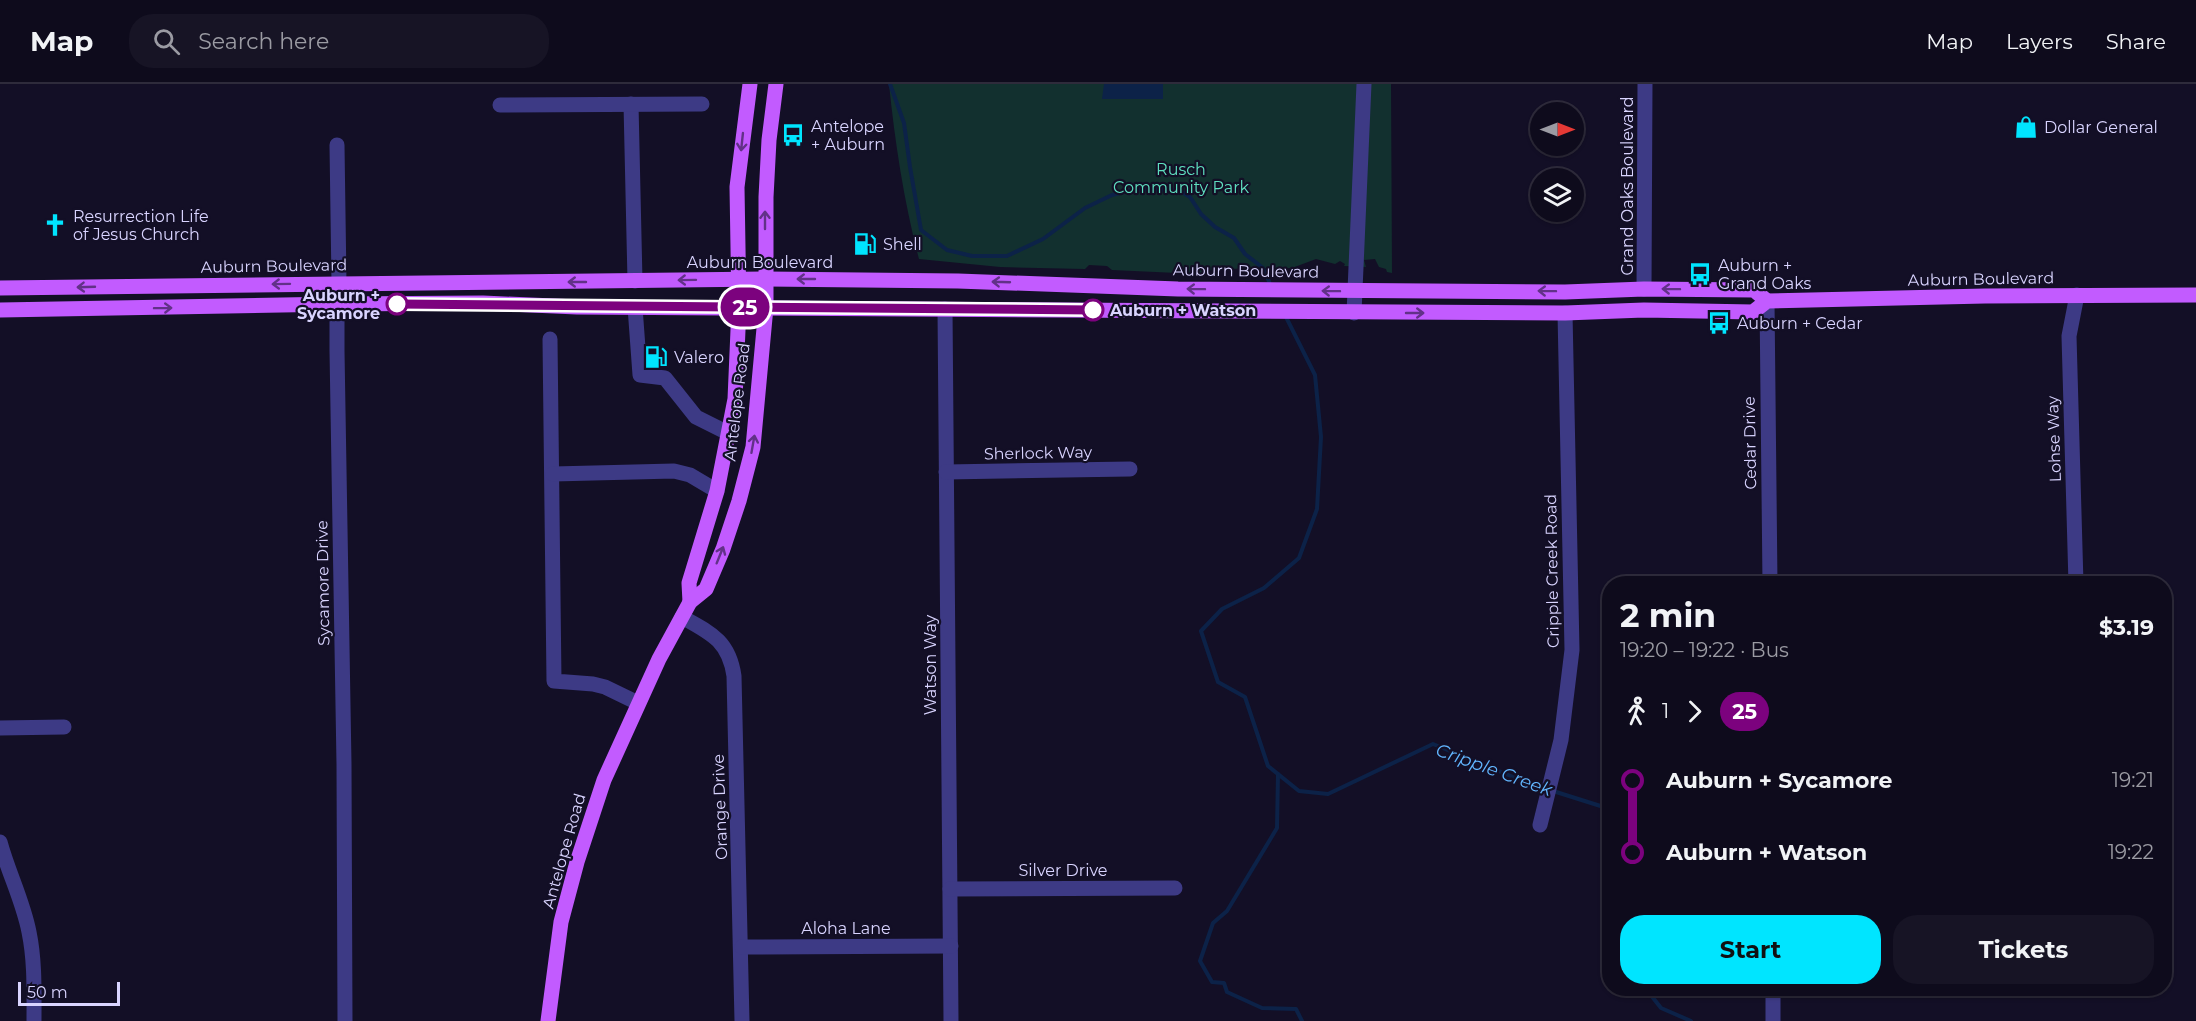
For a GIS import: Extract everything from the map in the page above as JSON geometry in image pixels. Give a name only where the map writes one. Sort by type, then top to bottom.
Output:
[{"type":"main road","name":"Antelope Road","points":[[690,602],[689,583],[717,491],[730,434],[735,399],[739,307],[737,187],[750,84]]},
{"type":"main road","name":"Antelope Road","points":[[548,1021],[561,922],[577,862],[604,780],[638,703],[690,602],[706,589],[723,549],[750,458],[757,416],[766,307],[766,197],[776,84]]},
{"type":"main road","name":"Auburn Boulevard","points":[[0,288],[766,279],[958,281],[1254,290],[1565,292],[1644,289],[1754,290],[1767,301]]},
{"type":"main road","name":"Auburn Boulevard","points":[[0,310],[483,303],[635,307],[1354,313],[1565,313],[1644,310],[1753,312],[1767,301],[2196,295]]},
{"type":"street","points":[[1354,313],[1364,84]]},
{"type":"street","name":"Grand Oaks Boulevard","points":[[1644,289],[1645,84]]},
{"type":"street","points":[[631,104],[635,281]]},
{"type":"street","points":[[500,105],[702,104]]},
{"type":"street","name":"Sycamore Drive","points":[[337,145],[345,1021]]},
{"type":"street","name":"Lohse Way","points":[[2076,576],[2069,336],[2077,295]]},
{"type":"street","name":"Cedar Drive","points":[[1767,301],[1770,576]]},
{"type":"street","points":[[635,307],[640,375],[665,378],[696,417],[730,434]]},
{"type":"street","name":"Watson Way","points":[[945,309],[951,1021]]},
{"type":"street","name":"Cripple Creek Road","points":[[1540,825],[1561,740],[1572,650],[1565,313]]},
{"type":"street","points":[[550,339],[554,681],[605,687],[638,703]]},
{"type":"street","name":"Sherlock Way","points":[[946,472],[1130,469]]},
{"type":"street","points":[[553,474],[674,471],[690,475],[717,491]]},
{"type":"street","name":"Orange Drive","points":[[682,617],[718,639],[729,654],[734,676],[742,1021]]},
{"type":"street","points":[[0,728],[64,727]]},
{"type":"street","points":[[0,842],[23,906],[29,932],[34,972],[34,1021]]},
{"type":"street","name":"Silver Drive","points":[[950,889],[1175,888]]},
{"type":"street","name":"Aloha Lane","points":[[742,946],[951,946]]},
{"type":"street","points":[[1773,996],[1773,1021]]},
{"type":"green space","name":"Rusch Community Park","points":[[889,84],[1391,84],[1392,273],[1379,267],[1375,259],[1364,260],[1366,267],[1344,266],[1345,264],[1340,261],[1335,264],[1316,259],[1292,268],[1215,269],[1199,274],[1112,270],[1107,266],[1089,265],[1085,269],[1000,267],[919,259],[901,172]]},
{"type":"water","points":[[1104,84],[1163,84],[1163,99],[1102,99]]},
{"type":"waterway","name":"Cripple Creek","points":[[890,84],[904,123],[921,230],[947,250],[972,256],[1007,256],[1043,239],[1085,208],[1112,195],[1136,189],[1179,190],[1190,197],[1201,214],[1215,227],[1234,238],[1245,254],[1263,268],[1271,286]]},
{"type":"waterway","name":"Cripple Creek","points":[[1286,317],[1315,375],[1321,437],[1317,509],[1299,558],[1264,588],[1222,609],[1201,631],[1218,682],[1245,697],[1268,766],[1299,791],[1328,794],[1433,744],[1546,789]]},
{"type":"waterway","points":[[1278,774],[1277,828],[1227,911],[1213,923],[1200,961],[1212,982],[1224,983],[1227,992],[1262,1008],[1296,1009],[1302,1021]]},
{"type":"waterway","name":"Cripple Creek","points":[[1553,791],[1602,806]]},
{"type":"waterway","name":"Cripple Creek","points":[[1652,996],[1661,1008],[1691,1021]]},
{"type":"bus line","name":"25","points":[[397,304],[1093,310]]},
{"type":"place","name":"Dollar General","points":[[2026,127]]},
{"type":"place","name":"Antelope + Auburn","points":[[793,135]]},
{"type":"place","name":"Resurrection Life of Jesus Church","points":[[55,225]]},
{"type":"place","name":"Shell","points":[[865,244]]},
{"type":"place","name":"Auburn + Grand Oaks","points":[[1700,274]]},
{"type":"place","name":"Auburn + Sycamore","points":[[397,304]]},
{"type":"place","name":"Auburn + Watson","points":[[1093,310]]},
{"type":"place","name":"Auburn + Cedar","points":[[1719,323]]},
{"type":"place","name":"Valero","points":[[656,357]]}]
